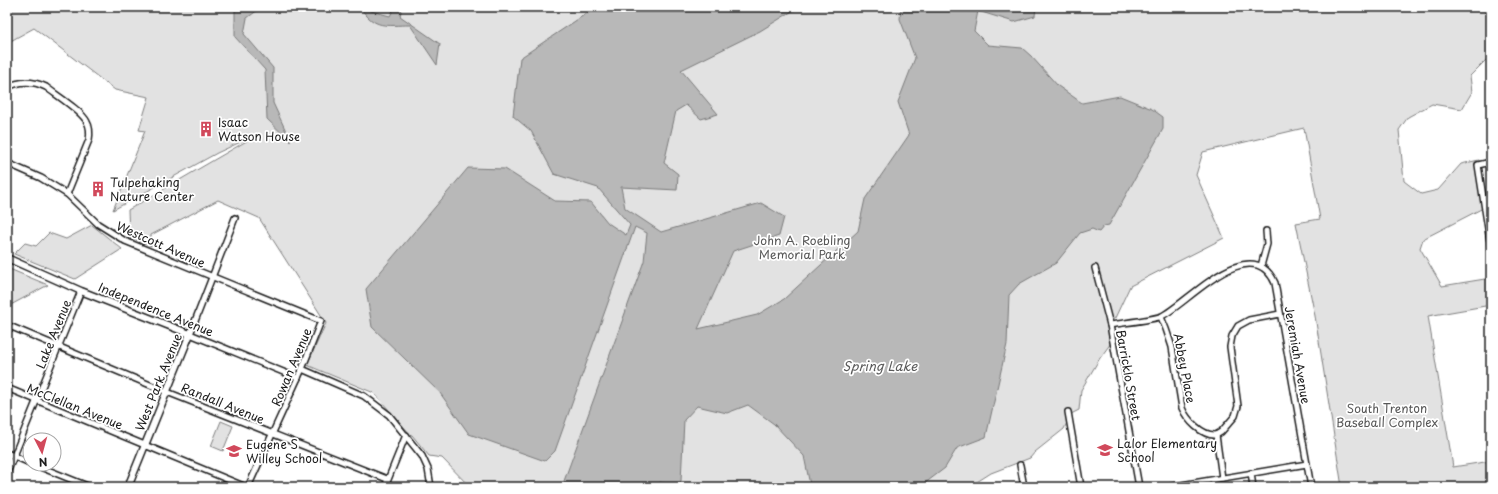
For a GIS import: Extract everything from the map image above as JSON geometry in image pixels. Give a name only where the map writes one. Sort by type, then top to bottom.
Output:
[{"type":"street","points":[[7,88],[25,82],[40,84],[80,114],[87,122],[90,131],[89,140],[67,194]]},
{"type":"street","points":[[1491,162],[1478,165],[1491,248]]},
{"type":"street","name":"Westcott Avenue","points":[[7,163],[41,178],[67,194],[98,224],[118,238],[321,321]]},
{"type":"street","name":"West Park Avenue","points":[[128,487],[235,218]]},
{"type":"street","points":[[1110,325],[1161,317],[1222,272],[1243,265],[1261,266],[1268,244],[1266,231]]},
{"type":"street","name":"Independence Avenue","points":[[7,258],[81,291],[298,378]]},
{"type":"street","name":"Jeremiah Avenue","points":[[1261,266],[1269,272],[1275,283],[1311,487]]},
{"type":"street","name":"Barricklo Street","points":[[1095,268],[1110,325],[1139,487]]},
{"type":"street","name":"Lake Avenue","points":[[7,473],[81,291]]},
{"type":"street","points":[[1222,478],[1216,435],[1221,432],[1235,416],[1238,406],[1230,347],[1232,336],[1238,326],[1249,320],[1280,314]]},
{"type":"street","name":"Abbey Place","points":[[1161,317],[1170,342],[1184,414],[1192,424],[1209,435],[1216,435]]},
{"type":"street","name":"Rowan Avenue","points":[[248,487],[302,369],[321,321]]},
{"type":"street","name":"Randall Avenue","points":[[7,325],[167,392],[387,479]]},
{"type":"street","points":[[302,369],[369,399],[389,415],[426,462],[431,487]]},
{"type":"street","name":"McClellan Avenue","points":[[7,388],[248,487]]},
{"type":"street","points":[[1068,412],[1081,487]]},
{"type":"street","points":[[385,487],[406,435]]},
{"type":"street","points":[[7,453],[22,460]]},
{"type":"street","points":[[1169,487],[1195,485],[1222,478],[1307,464]]},
{"type":"street","points":[[1020,465],[1024,487]]},
{"type":"street","points":[[53,472],[90,487]]},
{"type":"street","points":[[1251,473],[1253,487]]},
{"type":"green space","name":"John A. Roebling Memorial Park","points":[[7,7],[596,7],[547,41],[610,7],[1491,7],[1491,55],[1470,76],[1472,92],[1462,109],[1432,104],[1408,117],[1399,130],[1404,181],[1421,194],[1438,190],[1461,164],[1479,160],[1487,206],[1423,239],[1420,248],[1442,286],[1491,278],[1491,305],[1428,316],[1453,467],[1491,461],[1491,487],[1342,487],[1315,316],[1296,223],[1320,219],[1304,128],[1203,152],[1196,175],[1224,238],[1130,286],[1115,318],[1111,321],[1111,343],[1100,358],[1081,390],[1079,410],[1071,414],[1064,429],[1035,452],[1030,458],[991,473],[969,487],[470,487],[442,458],[429,456],[374,393],[307,365],[326,323],[259,218],[218,200],[151,235],[151,246],[129,237],[128,210],[250,139],[249,138],[217,153],[113,210],[145,131],[139,130],[149,97],[115,90],[34,28],[7,43]]},
{"type":"green space","points":[[92,225],[122,249],[75,279],[14,254],[25,243],[36,246],[49,233],[66,239]]},
{"type":"green space","points":[[7,268],[48,285],[7,307]]},
{"type":"green space","points":[[221,421],[233,426],[223,451],[211,446]]},
{"type":"water","points":[[238,7],[262,7],[247,18],[244,34],[273,68],[273,103],[291,142],[267,119],[265,70],[235,37],[235,11]]},
{"type":"water","points":[[360,7],[368,7],[371,11],[390,16],[395,7],[402,7],[400,16],[440,44],[437,65],[410,25],[382,25],[376,23],[365,14]]},
{"type":"water","name":"Spring Lake","points":[[596,7],[799,7],[760,31],[681,70],[718,114],[701,119],[686,105],[676,111],[664,163],[678,174],[677,190],[621,187],[625,208],[661,232],[761,203],[784,217],[779,236],[733,251],[698,329],[757,315],[784,299],[858,231],[865,199],[909,135],[898,102],[915,58],[900,19],[901,7],[1036,7],[1035,16],[1014,22],[978,11],[974,31],[988,45],[1022,48],[1058,86],[1082,103],[1120,96],[1152,109],[1163,117],[1163,129],[1109,225],[1104,226],[1099,232],[1092,229],[1080,233],[1056,263],[1019,284],[1009,295],[1007,344],[986,437],[957,448],[945,468],[920,487],[813,487],[810,485],[804,456],[774,424],[748,405],[727,413],[697,406],[684,420],[681,481],[674,487],[660,482],[659,487],[567,487],[564,481],[644,261],[647,233],[635,227],[555,451],[545,461],[469,434],[440,393],[372,327],[366,289],[468,168],[505,169],[555,201],[591,202],[608,223],[626,235],[630,225],[598,188],[554,174],[531,131],[513,116],[520,58]]},
{"type":"place","name":"Isaac Watson House","points":[[206,129]]},
{"type":"place","name":"Tulpehaking Nature Center","points":[[98,189]]},
{"type":"place","name":"Lalor Elementary School","points":[[1105,450]]},
{"type":"place","name":"Eugene S Willey School","points":[[234,451]]},
{"type":"park label","name":"South Trenton Baseball Complex","points":[[1387,415]]}]
